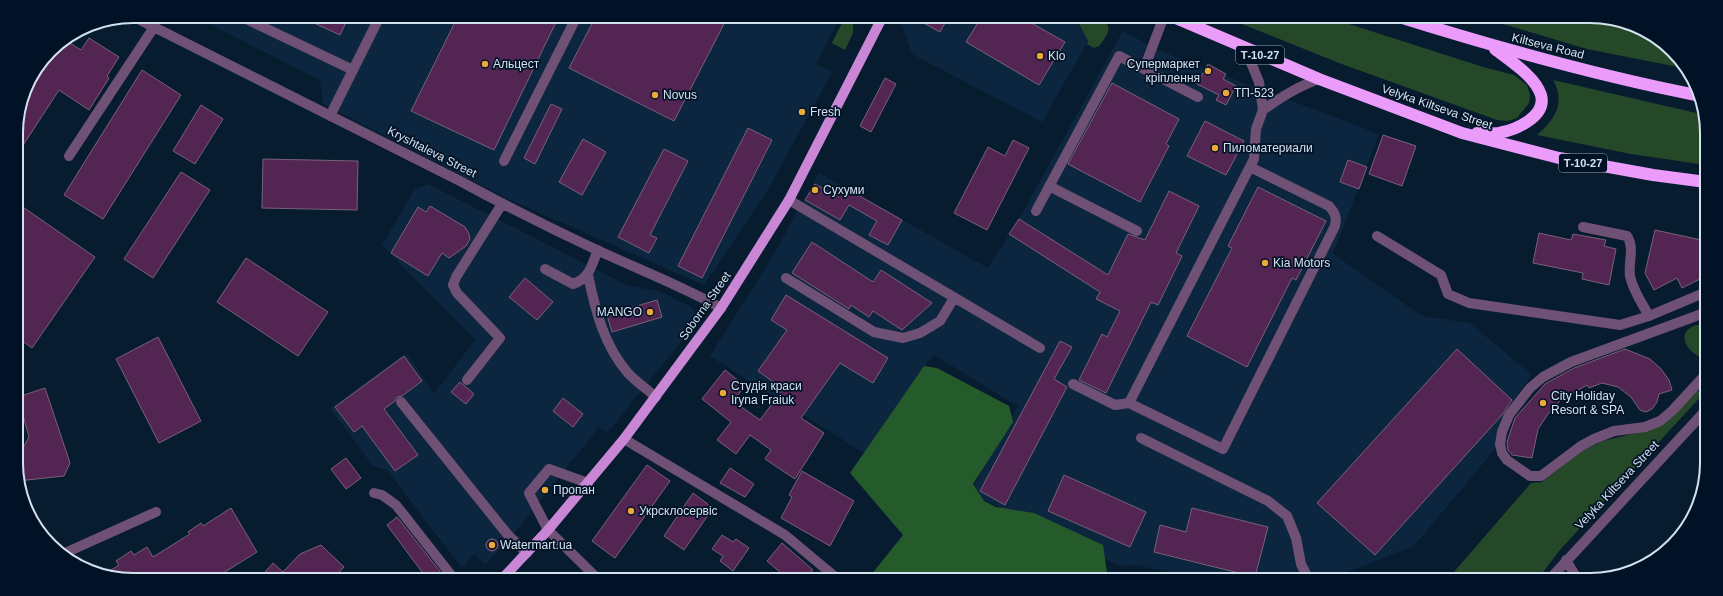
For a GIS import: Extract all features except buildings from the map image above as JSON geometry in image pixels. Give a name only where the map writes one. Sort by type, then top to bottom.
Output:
[{"type":"highway","name":"Velyka Kiltseva Street","points":[[1187,23],[1319,79],[1462,133],[1560,158],[1653,175],[1700,181]]},
{"type":"highway","name":"Kiltseva Road","points":[[1418,23],[1492,46],[1646,85],[1693,94]]},
{"type":"highway","points":[[1462,133],[1498,133],[1509,130],[1524,124],[1534,116],[1539,109],[1541,95],[1536,86],[1525,73],[1492,46]]},
{"type":"main road","name":"Soborna Street","points":[[508,573],[548,530],[624,439],[721,308],[790,200],[875,23]]},
{"type":"street","name":"Kryshtaleva Street","points":[[146,23],[502,204],[598,250],[702,297],[721,308]]},
{"type":"street","points":[[255,23],[354,70]]},
{"type":"street","points":[[330,116],[377,23]]},
{"type":"street","points":[[504,161],[573,23]]},
{"type":"street","points":[[1144,69],[1161,23]]},
{"type":"street","points":[[69,156],[154,27]]},
{"type":"street","points":[[1129,403],[1254,158],[1256,129],[1263,110],[1259,82],[1245,48]]},
{"type":"street","points":[[1036,211],[1119,56],[1198,97]]},
{"type":"street","points":[[1263,110],[1304,84],[1319,79]]},
{"type":"street","points":[[1073,384],[1115,405],[1129,403],[1223,449],[1335,226],[1336,219],[1334,211],[1329,206],[1250,167]]},
{"type":"street","points":[[1049,186],[1137,232]]},
{"type":"street","points":[[790,200],[1040,348]]},
{"type":"street","points":[[467,380],[500,338],[457,293],[453,285],[456,277],[502,204]]},
{"type":"street","points":[[1583,227],[1627,236],[1632,243],[1630,276],[1635,292],[1649,316]]},
{"type":"street","points":[[1377,236],[1441,274],[1448,294],[1469,303],[1620,325],[1649,316],[1700,295]]},
{"type":"street","points":[[545,269],[573,284],[583,280],[588,275],[598,250]]},
{"type":"street","points":[[588,275],[593,300],[605,337],[628,373],[656,397]]},
{"type":"street","points":[[786,278],[874,332],[903,338],[920,333],[940,321],[954,298]]},
{"type":"street","points":[[1700,314],[1571,362],[1543,377],[1530,388],[1510,415],[1502,432],[1500,444],[1502,453],[1507,460],[1530,476],[1541,476],[1581,446],[1594,439],[1614,431],[1645,427],[1660,421],[1672,411],[1700,381]]},
{"type":"street","points":[[401,402],[508,535],[527,553]]},
{"type":"street","name":"Velyka Kiltseva Street","points":[[1554,573],[1700,416]]},
{"type":"street","points":[[1141,438],[1268,501],[1287,516],[1296,538],[1301,564],[1306,573]]},
{"type":"street","points":[[624,439],[785,535],[830,573]]},
{"type":"street","points":[[588,483],[549,469],[529,493],[548,530],[592,573]]},
{"type":"street","points":[[374,494],[382,495],[396,505],[449,573]]},
{"type":"street","points":[[68,552],[156,512]]},
{"type":"street","points":[[1566,560],[1574,573]]},
{"type":"shaded area","points":[[208,23],[837,23],[816,65],[832,72],[766,193],[704,285],[508,199],[323,104],[320,80]]},
{"type":"shaded area","points":[[902,23],[1079,23],[1088,41],[1042,122],[912,54]]},
{"type":"shaded area","points":[[1123,31],[1160,51],[1379,134],[1333,254],[1422,316],[1470,323],[1532,375],[1519,392],[1501,424],[1495,449],[1413,547],[1344,573],[1175,573],[1135,565],[1119,566],[970,493],[1018,406],[934,355],[924,366],[864,453],[710,356],[770,261],[819,173],[988,268],[1019,219]]},
{"type":"shaded area","points":[[428,184],[629,286],[659,291],[690,306],[696,313],[697,322],[607,433],[599,427],[516,531],[485,565],[474,554],[462,568],[387,470],[373,466],[330,408],[407,353],[434,394],[475,340],[382,245],[415,189]]},
{"type":"green space","points":[[843,23],[853,24],[853,33],[845,50],[832,43]]},
{"type":"green space","points":[[1079,23],[1106,23],[1108,32],[1099,46],[1094,48],[1087,44],[1088,41]]},
{"type":"green space","points":[[1239,23],[1346,23],[1483,67],[1514,75],[1527,85],[1530,95],[1529,103],[1517,118],[1508,121],[1497,120],[1339,63]]},
{"type":"green space","points":[[1500,23],[1590,23],[1618,27],[1632,31],[1663,50],[1678,67],[1587,49]]},
{"type":"green space","points":[[1553,80],[1698,113],[1700,126],[1700,164],[1631,154],[1537,135],[1549,123],[1557,110],[1559,96]]},
{"type":"green space","points":[[1700,324],[1700,356],[1692,352],[1685,342],[1684,337],[1686,332],[1694,326]]},
{"type":"green space","points":[[924,366],[937,368],[1009,406],[1013,422],[973,484],[984,501],[996,507],[1034,513],[1103,545],[1107,573],[873,573],[903,535],[850,473]]},
{"type":"green space","points":[[1696,390],[1700,392],[1700,397],[1559,551],[1542,573],[1453,573],[1531,483],[1542,482],[1582,451],[1603,441],[1652,429]]},
{"type":"place","name":"Klo","points":[[1040,56]]},
{"type":"place","name":"Альцест","points":[[485,64]]},
{"type":"place","name":"Супермаркет кріплення","points":[[1208,71]]},
{"type":"place","name":"ТП-523","points":[[1226,93]]},
{"type":"place","name":"Novus","points":[[655,95]]},
{"type":"place","name":"Fresh","points":[[802,112]]},
{"type":"place","name":"Пиломатериали","points":[[1215,148]]},
{"type":"place","name":"Сухуми","points":[[815,190]]},
{"type":"place","name":"Kia Motors","points":[[1265,263]]},
{"type":"place","name":"MANGO","points":[[650,312]]},
{"type":"place","name":"Студія краси Iryna Fraiuk","points":[[723,393]]},
{"type":"place","name":"City Holiday Resort & SPA","points":[[1543,403]]},
{"type":"place","name":"Пропан","points":[[545,490]]},
{"type":"place","name":"Укрсклосервіс","points":[[631,511]]},
{"type":"place","name":"Watermart.ua","points":[[492,545]]}]
